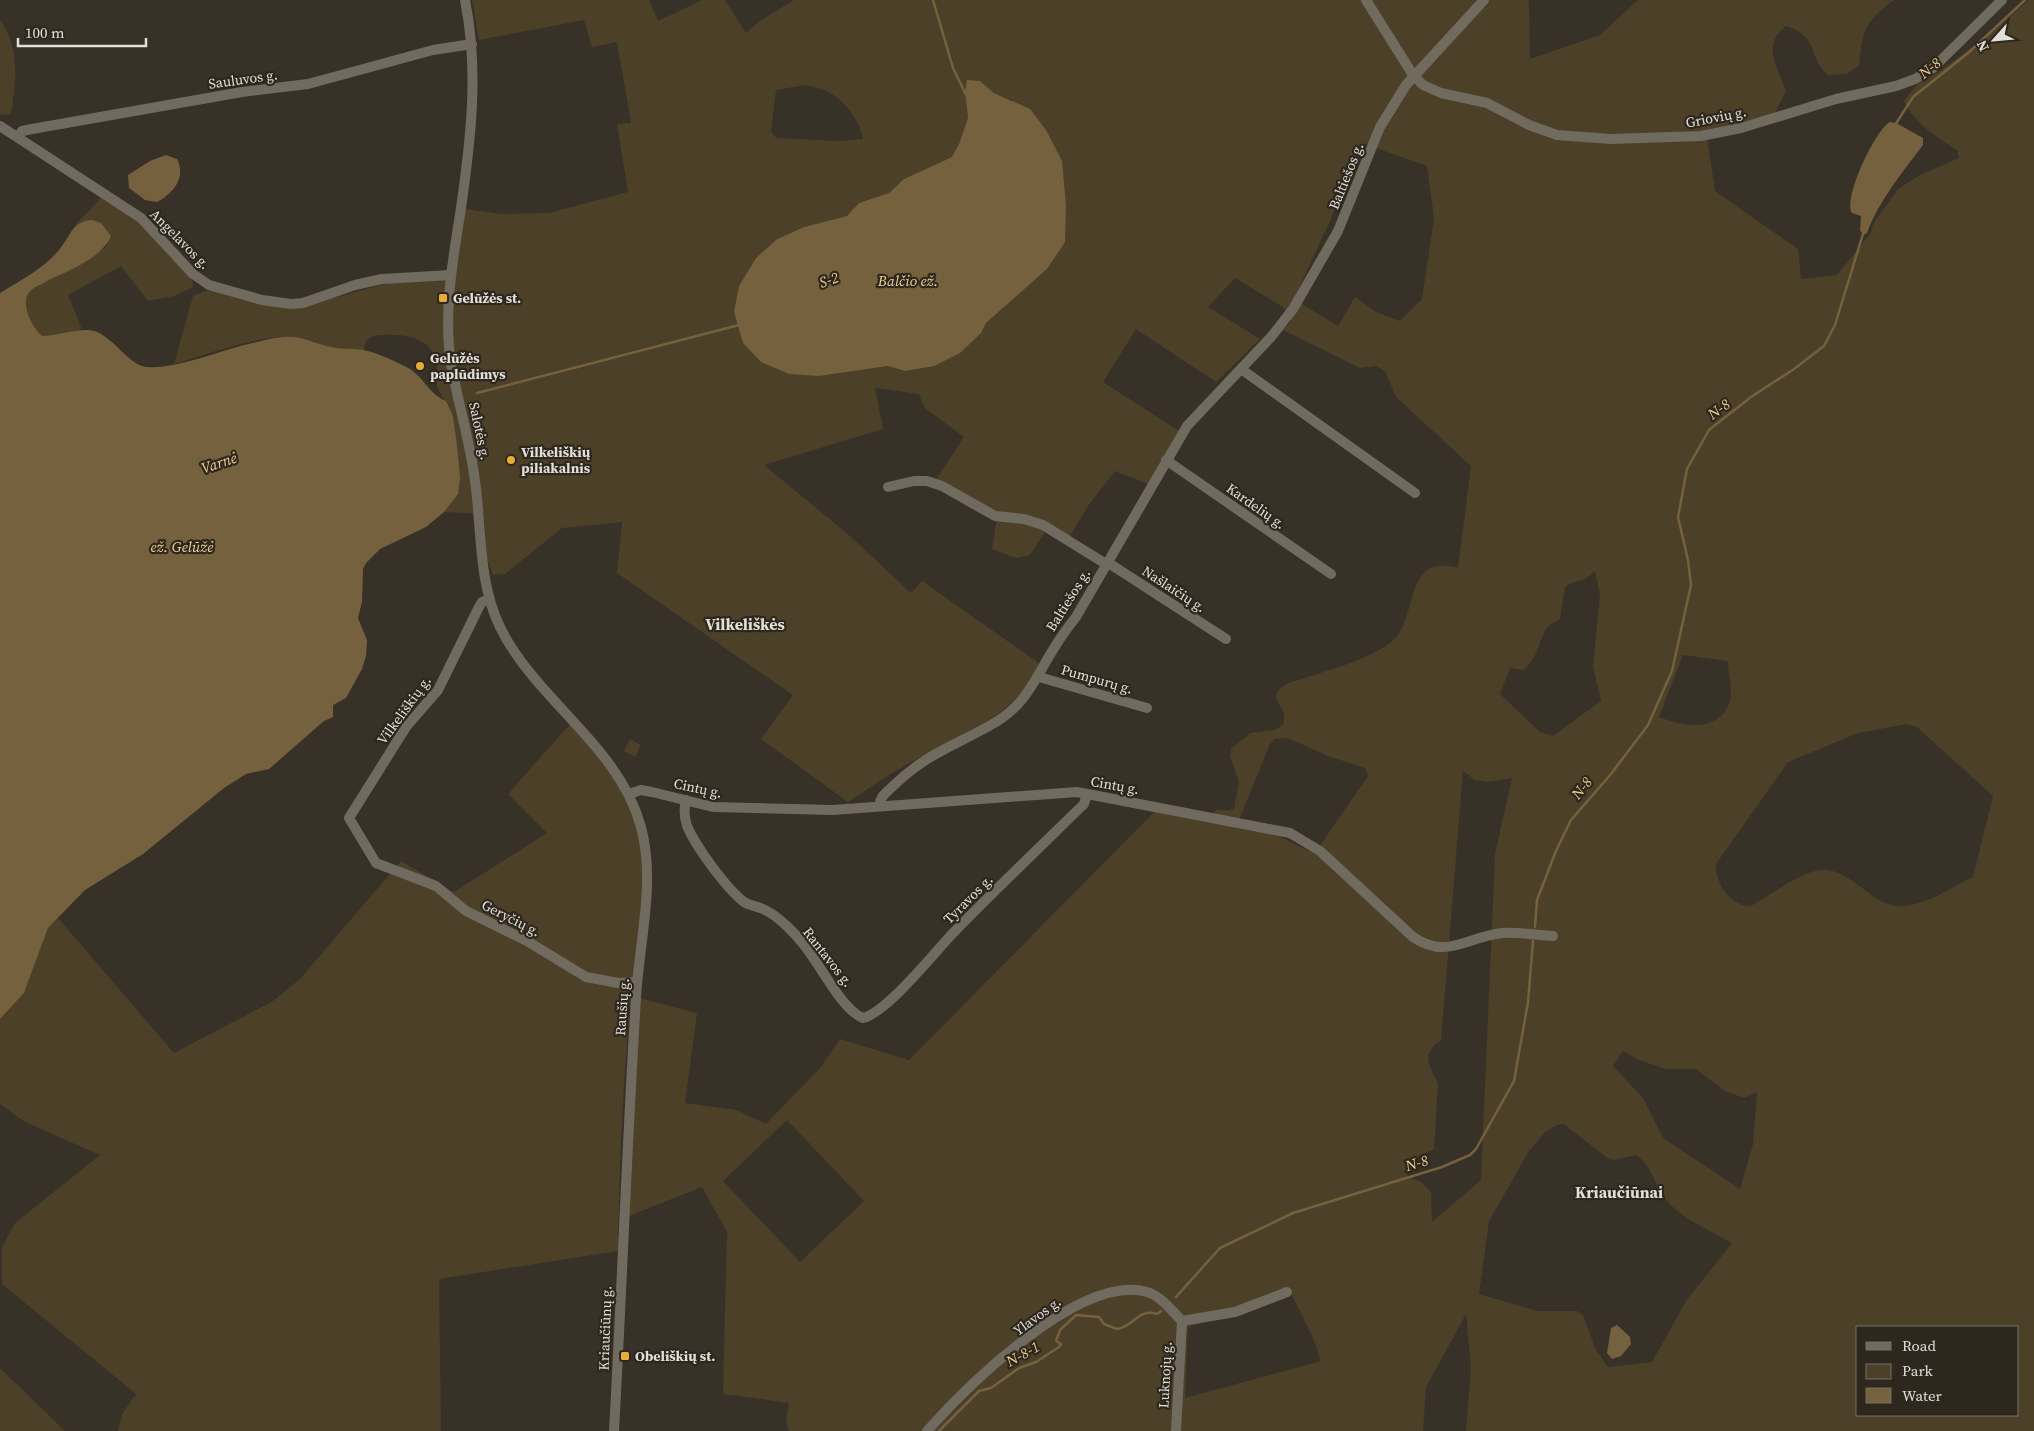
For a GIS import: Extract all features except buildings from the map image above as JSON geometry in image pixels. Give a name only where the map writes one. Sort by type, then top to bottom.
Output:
[{"type":"street","name":"Salotės g.","points":[[465,0],[474,71],[471,122],[451,275],[448,317],[450,349],[475,477],[482,556],[489,599],[500,628],[520,660],[610,765],[629,794]]},
{"type":"street","points":[[1366,0],[1413,75]]},
{"type":"street","name":"Baltiešos g.","points":[[880,805],[883,796],[914,766],[1008,714],[1026,698],[1187,426],[1271,337],[1293,309],[1338,231],[1380,127],[1413,75],[1484,0]]},
{"type":"street","name":"Griovių g.","points":[[1413,75],[1423,85],[1441,93],[1487,103],[1529,125],[1557,135],[1620,139],[1701,136],[1741,128],[1836,99],[1896,86],[1915,79],[1933,68],[2002,0]]},
{"type":"street","name":"Sauluvos g.","points":[[18,137],[22,131],[32,128],[242,92],[308,84],[433,50],[472,44]]},
{"type":"street","name":"Angelavos g.","points":[[0,126],[141,218],[193,274],[210,285],[262,300],[303,304],[370,282],[451,275]]},
{"type":"street","points":[[1242,369],[1415,493]]},
{"type":"street","name":"Kardelių g.","points":[[1166,460],[1331,574]]},
{"type":"street","name":"Našlaičių g.","points":[[888,487],[914,481],[927,482],[942,486],[995,516],[1024,519],[1043,525],[1107,563],[1226,639]]},
{"type":"street","name":"Vilkeliškių g.","points":[[376,864],[350,823],[349,818],[352,810],[406,727],[438,690],[479,607],[482,602],[489,599]]},
{"type":"street","name":"Pumpurų g.","points":[[1039,676],[1147,708]]},
{"type":"street","name":"Cintų g.","points":[[629,794],[641,790],[713,807],[833,810],[1070,792],[1087,794],[1290,833],[1320,851],[1413,937],[1427,946],[1440,949],[1504,933],[1553,936]]},
{"type":"street","name":"Raušių g.","points":[[624,1225],[637,982],[646,871],[642,829],[629,794]]},
{"type":"street","name":"Tyravos g.","points":[[864,1018],[874,1014],[920,969],[972,914],[1084,804],[1087,794]]},
{"type":"street","name":"Rantavos g.","points":[[686,800],[684,807],[687,826],[707,859],[742,901],[771,914],[804,944],[844,1000],[856,1014],[864,1018]]},
{"type":"street","name":"Geryčių g.","points":[[376,864],[436,886],[466,911],[527,941],[586,977],[610,982],[637,982]]},
{"type":"street","name":"Kriaučiūnų g.","points":[[614,1431],[624,1225]]},
{"type":"street","name":"Ylavos g.","points":[[927,1431],[978,1377],[1065,1311],[1086,1300],[1117,1290],[1148,1292],[1154,1294],[1182,1321]]},
{"type":"street","points":[[1182,1321],[1235,1312],[1287,1292]]},
{"type":"street","name":"Luknojų g.","points":[[1176,1431],[1182,1321]]},
{"type":"green space","points":[[472,0],[649,0],[658,21],[702,0],[725,0],[746,33],[760,21],[794,0],[1529,0],[1530,59],[1600,35],[1638,0],[1894,0],[1877,14],[1867,27],[1862,43],[1859,65],[1847,74],[1828,75],[1818,62],[1809,42],[1804,36],[1786,26],[1778,33],[1773,48],[1775,64],[1786,91],[1774,115],[1706,130],[1715,191],[1798,249],[1801,279],[1837,275],[1871,233],[1873,224],[1898,189],[1920,175],[1959,158],[1957,150],[1920,123],[1904,101],[1918,83],[1937,73],[1985,38],[2029,0],[2034,0],[2034,1431],[1466,1431],[1471,1367],[1466,1314],[1426,1387],[1423,1431],[789,1431],[786,1421],[789,1403],[723,1394],[727,1232],[702,1187],[629,1216],[639,998],[697,1013],[685,1103],[736,1110],[766,1124],[821,1067],[840,1039],[909,1060],[1157,809],[1207,823],[1216,811],[1234,809],[1239,782],[1230,756],[1231,749],[1250,733],[1275,730],[1284,724],[1284,713],[1276,698],[1277,692],[1286,684],[1363,658],[1390,643],[1398,635],[1404,623],[1416,585],[1422,575],[1430,568],[1442,565],[1458,568],[1471,466],[1396,397],[1385,371],[1376,366],[1360,368],[1283,330],[1291,321],[1283,307],[1235,278],[1208,307],[1260,339],[1216,382],[1136,329],[1103,382],[1179,431],[1148,484],[1115,471],[1088,506],[1070,536],[1049,526],[1030,555],[1016,558],[992,549],[998,512],[935,481],[964,437],[925,408],[919,394],[875,388],[883,429],[764,465],[850,536],[911,593],[922,581],[1040,664],[1030,682],[1002,711],[968,733],[897,770],[848,802],[761,739],[793,695],[617,573],[622,522],[562,528],[505,574],[493,575],[487,559],[484,514],[444,512],[458,494],[453,417],[437,386],[437,363],[434,354],[423,342],[399,335],[377,335],[367,341],[364,350],[348,350],[327,347],[301,338],[279,337],[233,346],[174,364],[193,296],[205,291],[218,290],[292,309],[389,283],[456,276],[465,209],[501,214],[549,213],[628,192],[617,124],[631,123],[617,42],[592,47],[584,20],[479,40]],"holes":[[[980,81],[994,93],[1012,100],[1047,269],[986,323],[981,333],[905,371],[888,366],[819,376],[756,258],[777,239],[804,227],[847,216],[859,203],[889,193],[904,179],[952,157],[959,144],[968,118],[965,92]],[[805,85],[829,92],[838,98],[856,119],[863,139],[840,141],[776,138],[771,131],[776,90]],[[1365,144],[1427,166],[1434,218],[1422,299],[1400,321],[1376,312],[1355,297],[1338,326],[1294,299]],[[1595,571],[1600,594],[1593,667],[1601,701],[1553,736],[1540,732],[1500,694],[1510,668],[1522,670],[1528,666],[1536,654],[1546,629],[1560,619],[1565,587]],[[1683,655],[1728,661],[1731,697],[1725,712],[1718,719],[1709,723],[1689,725],[1659,717]],[[1907,724],[1917,727],[1993,796],[1973,877],[1932,898],[1906,906],[1894,906],[1883,902],[1842,875],[1831,871],[1819,870],[1793,880],[1751,906],[1737,903],[1730,898],[1721,886],[1716,871],[1716,864],[1788,762],[1858,733]],[[1288,738],[1328,756],[1365,768],[1368,776],[1317,850],[1311,852],[1276,835],[1240,829],[1239,820],[1270,744],[1274,739]],[[1463,771],[1475,780],[1487,782],[1512,778],[1495,854],[1481,1180],[1432,1222],[1431,1192],[1421,1182],[1408,1177],[1405,1167],[1415,1158],[1434,1149],[1438,1084],[1429,1065],[1428,1055],[1434,1045],[1441,1040]],[[1623,1051],[1639,1060],[1665,1069],[1696,1069],[1725,1091],[1744,1098],[1757,1092],[1753,1144],[1740,1189],[1663,1138],[1643,1098],[1613,1066]],[[787,1120],[864,1201],[800,1262],[723,1181]],[[1564,1124],[1606,1157],[1614,1160],[1636,1155],[1646,1164],[1660,1191],[1678,1212],[1732,1243],[1686,1301],[1652,1362],[1608,1367],[1596,1350],[1583,1315],[1577,1311],[1537,1311],[1479,1294],[1489,1221],[1529,1151],[1546,1131],[1557,1125]],[[1292,1295],[1314,1340],[1321,1361],[1185,1398],[1188,1327]]]},
{"type":"green space","points":[[0,20],[11,42],[14,54],[15,78],[11,114],[0,115]]},
{"type":"green space","points":[[101,198],[140,223],[192,278],[193,287],[174,296],[148,301],[121,266],[68,295],[82,329],[60,336],[42,336],[35,328],[27,310],[26,299],[28,294],[40,284],[107,246],[83,221],[74,226]]},
{"type":"green space","points":[[571,723],[610,772],[626,799],[637,828],[643,871],[641,916],[625,1066],[620,1158],[618,1251],[439,1279],[441,1431],[118,1431],[122,1414],[136,1394],[2,1284],[2,1247],[15,1223],[100,1155],[25,1122],[0,1104],[0,1019],[24,993],[48,928],[58,918],[174,1053],[273,1001],[300,979],[401,861],[454,892],[547,833],[508,794]]},
{"type":"green space","points":[[630,739],[641,745],[635,757],[624,751]]},
{"type":"green space","points":[[0,1368],[65,1431],[0,1431]]},
{"type":"water","name":"Balčio ež.","points":[[967,80],[980,81],[994,93],[1030,109],[1046,130],[1062,161],[1066,205],[1065,242],[1047,269],[986,323],[981,333],[960,353],[934,366],[905,371],[888,366],[819,376],[789,374],[761,362],[743,343],[734,312],[739,286],[756,258],[777,239],[804,227],[847,216],[859,203],[889,193],[904,179],[952,157],[959,144],[968,118],[965,92]]},
{"type":"water","points":[[1890,122],[1896,123],[1923,138],[1923,145],[1892,187],[1867,233],[1863,235],[1860,230],[1861,216],[1852,213],[1850,205],[1852,194],[1869,150],[1876,137]]},
{"type":"water","points":[[166,155],[177,159],[180,166],[179,179],[173,190],[157,202],[145,200],[129,188],[128,175],[150,161]]},
{"type":"water","name":"ež. Gelūžė","points":[[92,220],[101,223],[111,236],[100,251],[84,263],[36,287],[28,294],[26,304],[29,316],[35,328],[42,336],[91,330],[110,340],[134,362],[146,367],[159,367],[187,362],[244,345],[285,337],[302,338],[333,348],[364,350],[375,353],[410,369],[435,394],[446,401],[453,416],[460,479],[458,494],[444,512],[426,527],[380,549],[366,563],[363,569],[362,602],[358,618],[367,640],[366,656],[362,669],[346,698],[333,705],[333,717],[324,721],[269,769],[246,774],[224,788],[143,854],[85,890],[48,928],[24,993],[0,1019],[0,293],[33,272],[56,254],[77,225]]},
{"type":"water","points":[[1617,1325],[1630,1337],[1631,1344],[1621,1356],[1612,1359],[1607,1353],[1611,1328]]},
{"type":"waterway","name":"S-2","points":[[933,0],[953,68],[966,95]]},
{"type":"waterway","name":"N-8","points":[[1895,125],[1913,97],[1968,53],[2025,0]]},
{"type":"waterway","name":"N-8","points":[[1535,927],[1537,900],[1556,851],[1571,820],[1611,774],[1648,725],[1672,671],[1691,585],[1688,560],[1678,517],[1687,469],[1709,430],[1751,397],[1794,369],[1824,346],[1835,325],[1863,234]]},
{"type":"waterway","name":"S-2","points":[[477,393],[739,325]]},
{"type":"waterway","name":"N-8","points":[[1176,1297],[1220,1248],[1293,1213],[1442,1167],[1470,1155],[1476,1149],[1514,1081],[1528,1002],[1533,941]]},
{"type":"waterway","name":"N-8-1","points":[[939,1431],[979,1391],[991,1388],[1019,1368],[1036,1362],[1059,1347],[1061,1344],[1056,1341],[1060,1330],[1076,1315],[1099,1317],[1104,1324],[1117,1329],[1123,1328],[1140,1316],[1150,1313],[1157,1314],[1161,1311]]},
{"type":"place","name":"Gelūžės st.","points":[[443,298]]},
{"type":"place","name":"Gelūžės paplūdimys","points":[[420,366]]},
{"type":"place","name":"Vilkeliškių piliakalnis","points":[[511,460]]},
{"type":"place","name":"Obeliškių st.","points":[[625,1356]]},
{"type":"district","name":"Vilkeliškės","points":[[745,624]]},
{"type":"district","name":"Kriaučiūnai","points":[[1619,1192]]},
{"type":"water label","name":"Varnė","points":[[219,463]]}]
